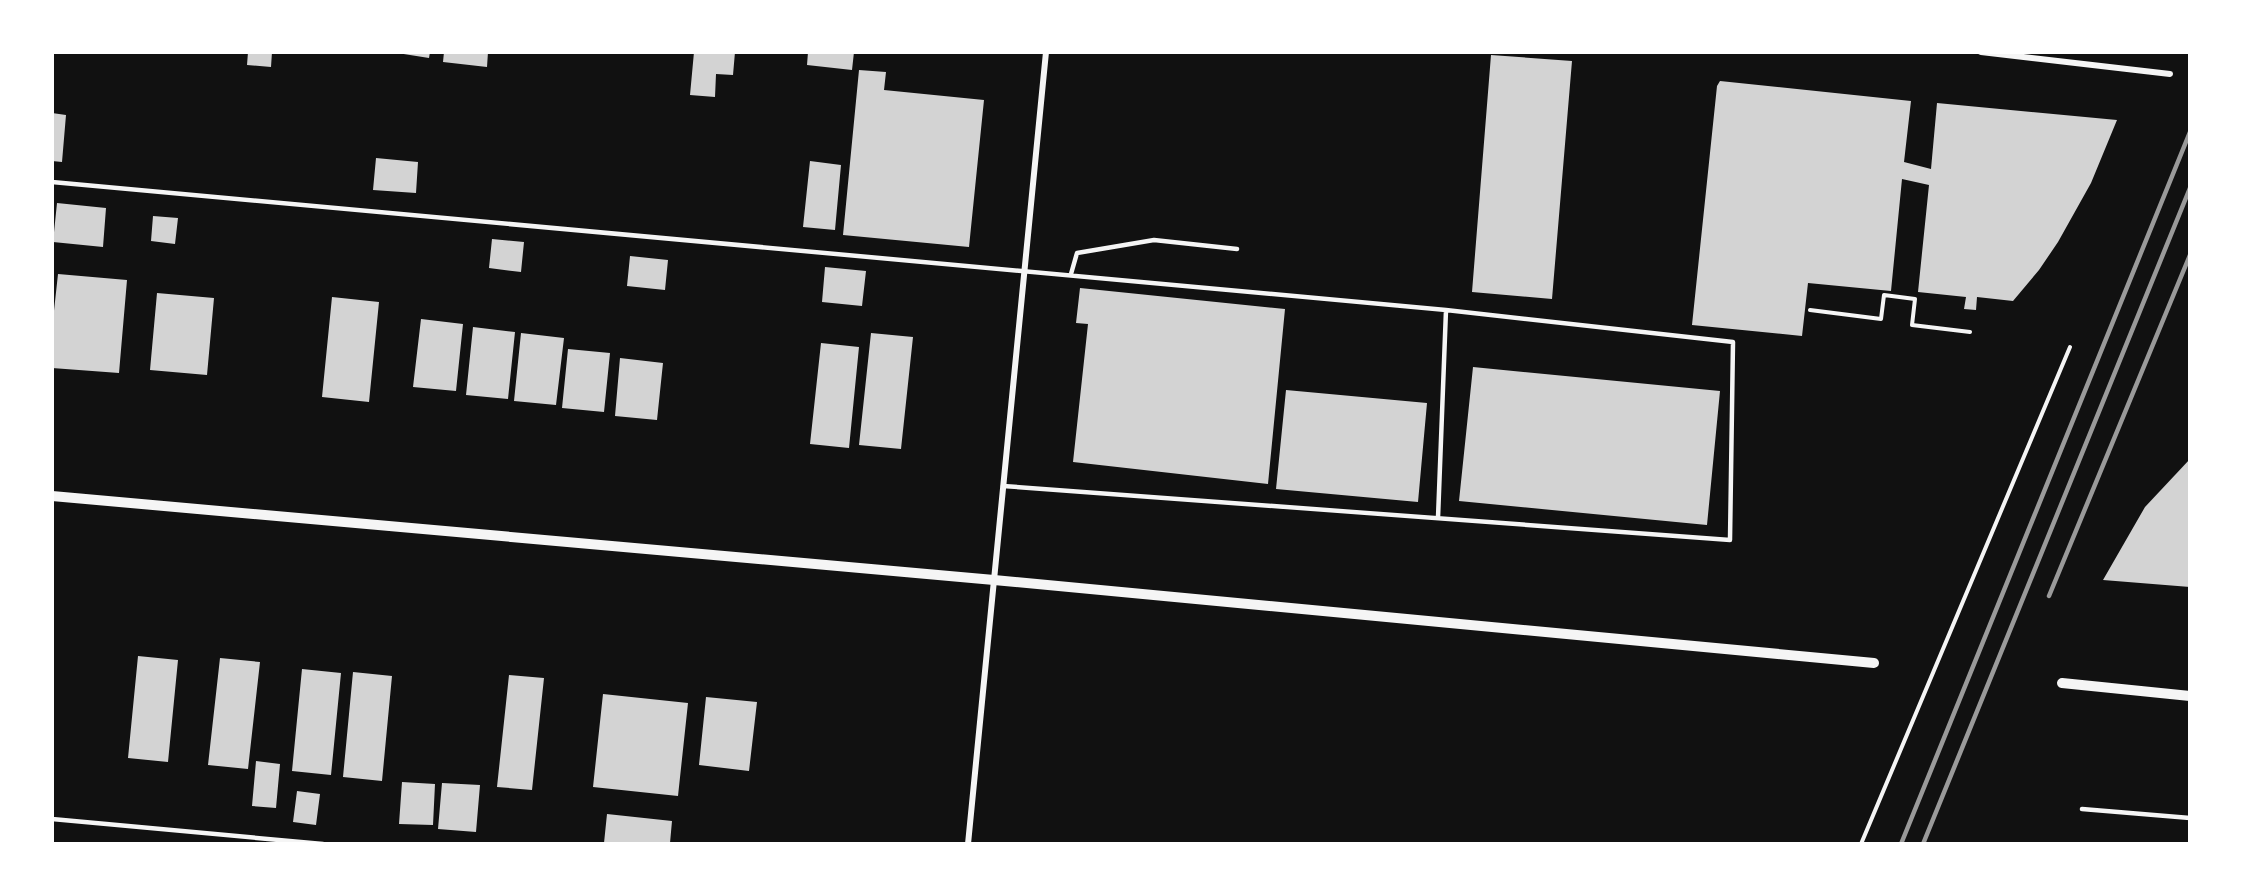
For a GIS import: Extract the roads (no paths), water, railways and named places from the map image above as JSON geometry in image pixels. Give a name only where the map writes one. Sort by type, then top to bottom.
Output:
[{"type":"street","points":[[968,843],[1046,52]]},
{"type":"street","points":[[1981,52],[2170,74]]},
{"type":"street","points":[[52,496],[994,580],[1874,663]]},
{"type":"street","points":[[2062,683],[2190,696]]},
{"type":"lane","points":[[52,182],[1071,274],[1446,310],[1733,342],[1730,540],[1003,486]]},
{"type":"lane","points":[[1071,274],[1077,253],[1154,240],[1237,249]]},
{"type":"lane","points":[[1438,518],[1446,310]]},
{"type":"lane","points":[[2082,809],[2190,818]]},
{"type":"lane","points":[[52,819],[323,843]]},
{"type":"railway","points":[[1901,844],[2190,132]]},
{"type":"railway","points":[[1923,844],[2190,188]]},
{"type":"railway","points":[[2049,596],[2190,255]]}]
